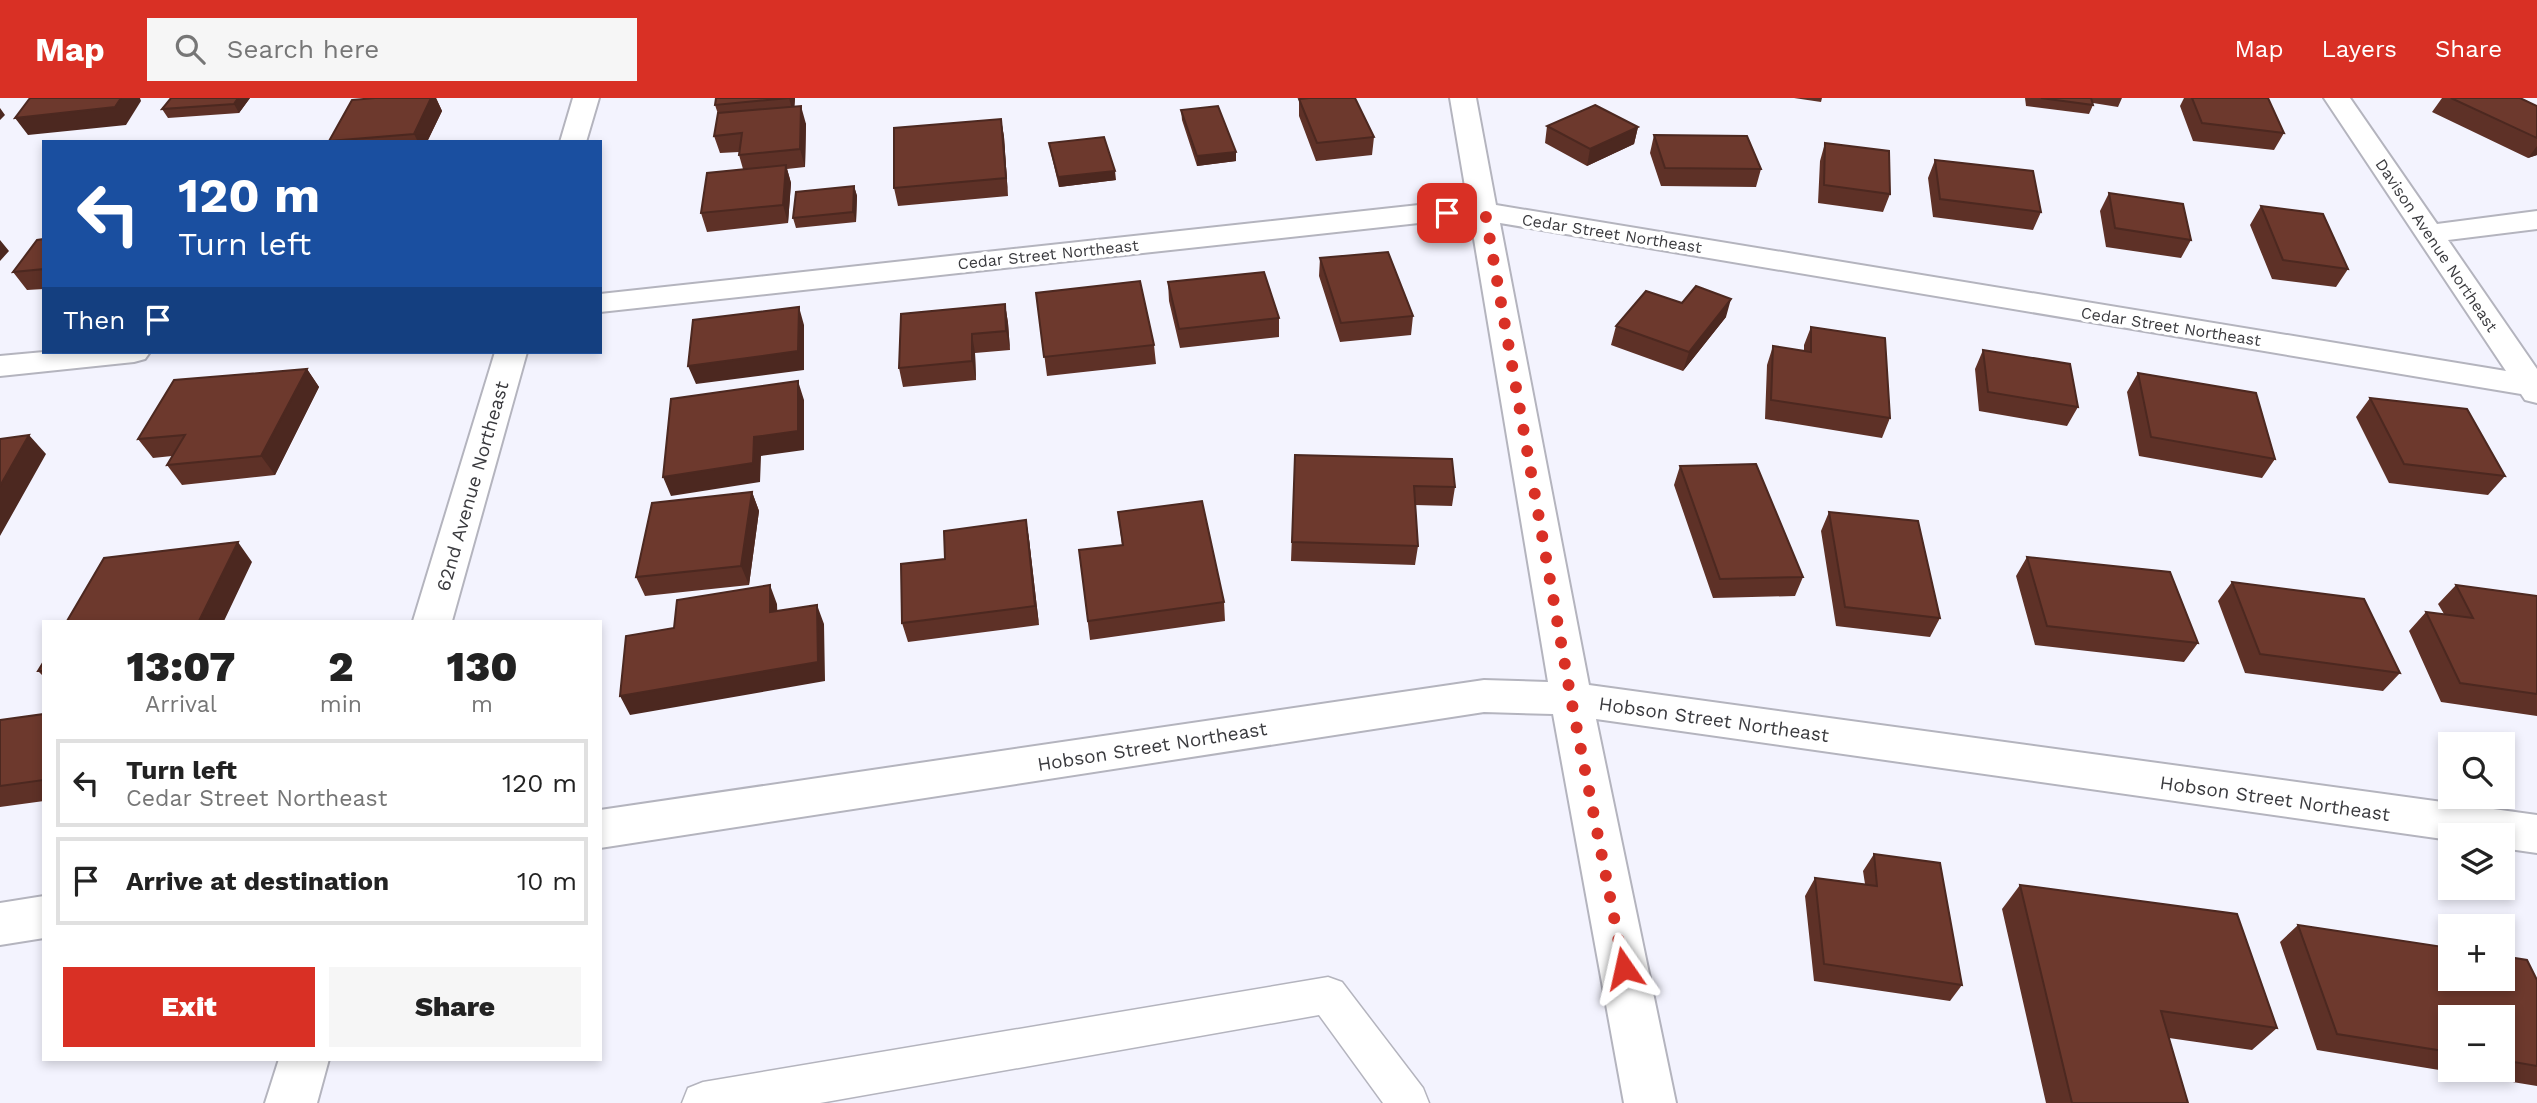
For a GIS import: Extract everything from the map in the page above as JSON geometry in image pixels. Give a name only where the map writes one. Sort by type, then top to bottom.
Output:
[{"type":"street","points":[[574,140],[586,98]]},
{"type":"street","points":[[1463,98],[1571,699],[1650,1103]]},
{"type":"street","name":"Davison Avenue Northeast","points":[[2337,98],[2535,390]]},
{"type":"street","name":"Cedar Street Northeast","points":[[602,303],[1428,213],[1485,212],[2535,390]]},
{"type":"street","points":[[2429,234],[2537,220]]},
{"type":"street","points":[[0,366],[115,354]]},
{"type":"street","name":"62nd Avenue Northeast","points":[[432,620],[510,354]]},
{"type":"street","name":"Hobson Street Northeast","points":[[602,829],[1484,696],[1571,699],[2537,834]]},
{"type":"street","points":[[0,924],[42,917]]},
{"type":"street","points":[[291,1103],[303,1061]]},
{"type":"lane","points":[[703,1103],[1328,995],[1408,1103]]},
{"type":"building","points":[[30,98],[121,98],[115,107],[15,118]]},
{"type":"building","points":[[171,98],[238,98],[234,104],[162,109]]},
{"type":"building","points":[[431,98],[414,134],[330,140],[352,100]]},
{"type":"building","points":[[716,98],[789,98],[715,105]]},
{"type":"building","points":[[1355,98],[1374,137],[1317,143],[1299,99]]},
{"type":"building","points":[[2041,98],[2091,98],[2093,105]]},
{"type":"building","points":[[2192,98],[2268,98],[2284,133],[2202,123]]},
{"type":"building","points":[[2451,98],[2520,98],[2537,106],[2537,138]]},
{"type":"building","points":[[1595,105],[1638,127],[1590,149],[1547,126]]},
{"type":"building","points":[[801,106],[800,149],[739,155],[742,133],[714,136],[718,113]]},
{"type":"building","points":[[1218,106],[1236,152],[1197,156],[1181,110]]},
{"type":"building","points":[[1001,119],[1006,178],[894,188],[894,128]]},
{"type":"building","points":[[1654,135],[1747,136],[1761,169],[1665,168]]},
{"type":"building","points":[[1104,137],[1115,171],[1058,177],[1049,143]]},
{"type":"building","points":[[1825,143],[1889,151],[1890,194],[1824,185]]},
{"type":"building","points":[[1935,160],[2033,171],[2041,212],[1940,199]]},
{"type":"building","points":[[786,165],[783,205],[701,213],[707,173]]},
{"type":"building","points":[[854,186],[853,212],[793,218],[796,192]]},
{"type":"building","points":[[2109,193],[2183,204],[2191,240],[2115,228]]},
{"type":"building","points":[[2261,206],[2323,214],[2348,269],[2283,260]]},
{"type":"building","points":[[42,239],[42,269],[13,272],[37,240]]},
{"type":"building","points":[[1388,252],[1413,316],[1341,323],[1320,258]]},
{"type":"building","points":[[1264,272],[1279,318],[1179,329],[1168,282]]},
{"type":"building","points":[[1140,281],[1154,345],[1044,357],[1036,293]]},
{"type":"building","points":[[1696,286],[1731,299],[1689,352],[1616,326],[1646,291],[1682,303]]},
{"type":"building","points":[[1005,304],[1006,331],[972,334],[972,361],[899,368],[901,314]]},
{"type":"building","points":[[799,307],[798,351],[688,366],[693,320]]},
{"type":"building","points":[[1811,327],[1885,338],[1890,418],[1771,400],[1773,346],[1811,352]]},
{"type":"building","points":[[1983,350],[2070,364],[2078,407],[1988,392]]},
{"type":"building","points":[[307,369],[261,456],[167,465],[185,435],[138,439],[174,380]]},
{"type":"building","points":[[2138,373],[2256,393],[2275,459],[2151,437]]},
{"type":"building","points":[[798,381],[798,431],[754,437],[753,463],[663,477],[671,399]]},
{"type":"building","points":[[2370,398],[2467,409],[2505,476],[2404,464]]},
{"type":"building","points":[[29,435],[0,486],[0,439]]},
{"type":"building","points":[[1295,455],[1452,459],[1455,487],[1414,486],[1418,546],[1292,542]]},
{"type":"building","points":[[1756,464],[1803,577],[1720,579],[1680,466]]},
{"type":"building","points":[[752,492],[741,566],[636,577],[652,503]]},
{"type":"building","points":[[1202,501],[1224,602],[1088,621],[1079,550],[1123,545],[1118,512]]},
{"type":"building","points":[[1829,512],[1918,521],[1940,618],[1845,607]]},
{"type":"building","points":[[1026,520],[1035,606],[902,623],[901,564],[945,559],[944,531]]},
{"type":"building","points":[[238,542],[199,620],[68,620],[104,558]]},
{"type":"building","points":[[2027,557],[2170,572],[2198,643],[2047,626]]},
{"type":"building","points":[[2232,582],[2364,599],[2400,673],[2260,654]]},
{"type":"building","points":[[770,585],[770,612],[817,605],[818,662],[620,696],[626,636],[674,628],[677,600]]},
{"type":"building","points":[[2456,585],[2537,596],[2537,694],[2460,683],[2426,612],[2473,618]]},
{"type":"building","points":[[42,714],[42,780],[0,786],[0,720]]},
{"type":"building","points":[[1874,854],[1940,863],[1962,985],[1824,964],[1815,878],[1877,886]]},
{"type":"building","points":[[2020,885],[2237,914],[2277,1028],[2161,1011],[2188,1103],[2072,1103]]},
{"type":"building","points":[[2298,925],[2438,946],[2438,991],[2515,991],[2515,958],[2527,960],[2537,980],[2537,1066],[2515,1062],[2515,1005],[2438,1005],[2438,1050],[2337,1034]]},
{"type":"route","points":[[1447,213],[1485,212],[1571,699],[1624,968]]}]
